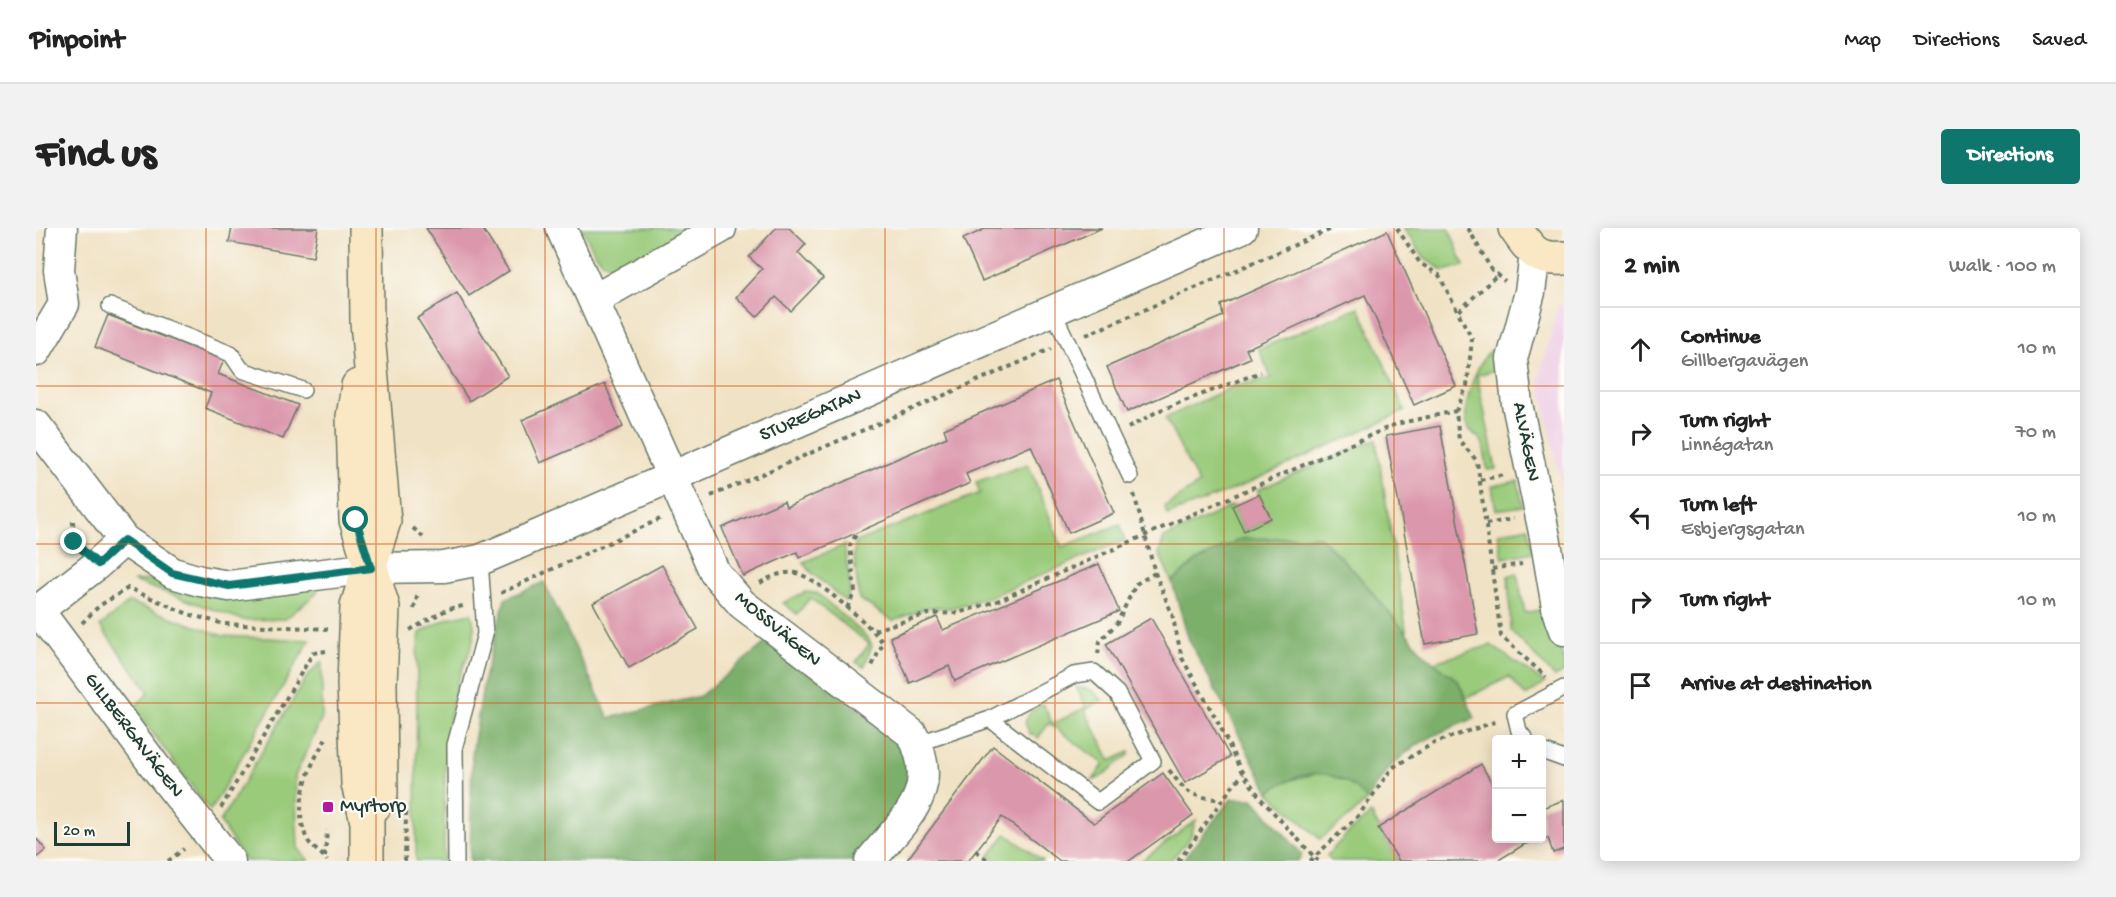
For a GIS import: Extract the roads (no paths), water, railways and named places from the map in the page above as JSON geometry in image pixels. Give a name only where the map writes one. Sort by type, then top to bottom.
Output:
[{"type":"street","points":[[36,351],[64,304],[59,270],[62,228]]},
{"type":"street","points":[[366,228],[368,322],[384,521],[371,568],[382,607],[381,794],[367,822],[367,861]]},
{"type":"street","name":"MOSSVÄGEN","points":[[561,228],[595,299],[715,573],[738,599],[856,693],[912,734],[917,744],[925,768],[924,787],[913,807],[870,861]]},
{"type":"street","points":[[595,299],[721,228]]},
{"type":"street","name":"STUREGATAN","points":[[36,425],[124,540],[172,573],[229,586],[371,568],[444,567],[480,560],[1242,228]]},
{"type":"street","points":[[1515,228],[1549,256]]},
{"type":"street","name":"ALVÄGEN","points":[[1549,256],[1530,292],[1512,359],[1516,404],[1545,537],[1558,613],[1564,630]]},
{"type":"street","points":[[37,611],[98,564],[124,540]]},
{"type":"street","name":"GILLBERGAVÄGEN","points":[[37,611],[230,861]]},
{"type":"lane","points":[[110,306],[231,354],[242,370],[303,390]]},
{"type":"lane","points":[[1053,311],[1130,476]]},
{"type":"lane","points":[[456,861],[455,745],[485,634],[485,600],[480,560]]},
{"type":"lane","points":[[917,744],[990,718],[1074,675],[1094,672],[1117,693],[1153,761],[1098,802],[990,718]]},
{"type":"lane","points":[[1522,735],[1515,714],[1562,689]]},
{"type":"lane","points":[[1546,752],[1564,759]]},
{"type":"place","name":"Myrtorp","points":[[328,807]]}]
